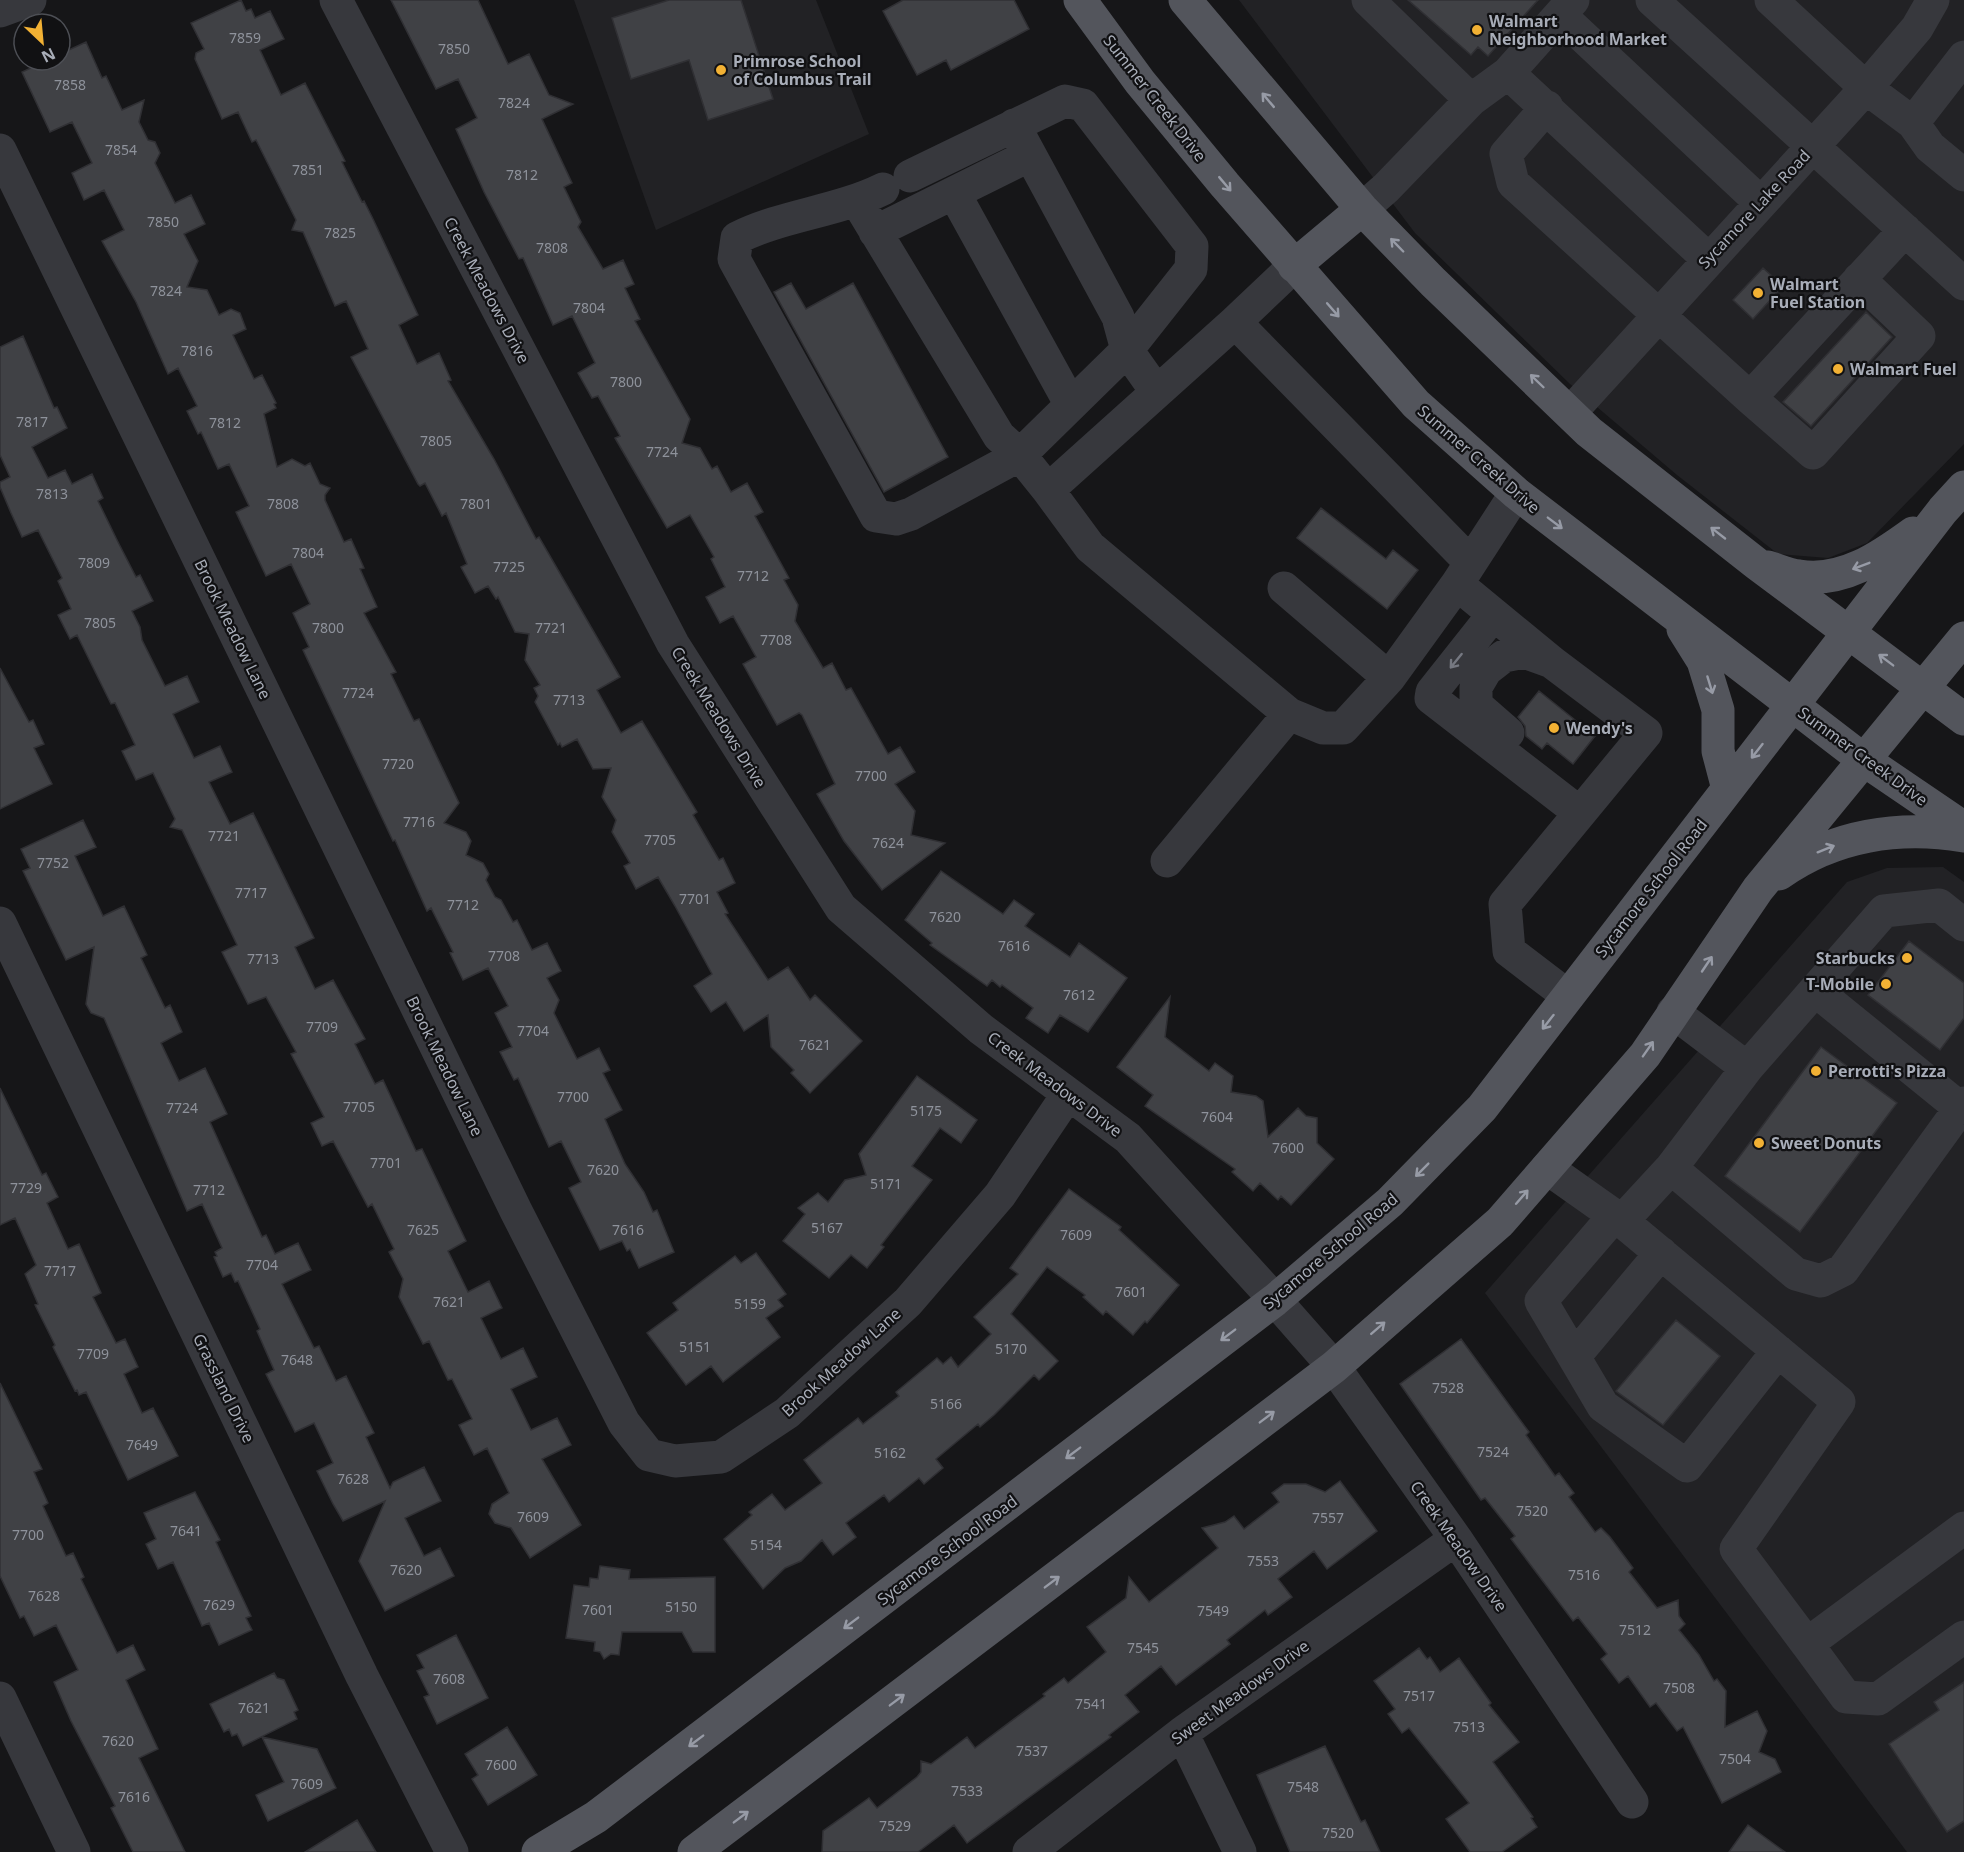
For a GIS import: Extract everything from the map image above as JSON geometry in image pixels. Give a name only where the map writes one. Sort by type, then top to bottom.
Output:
[{"type":"main road","name":"Summer Creek Drive","points":[[1080,0],[1140,82],[1294,266],[1416,404],[1516,493],[1864,760],[1964,828]]},
{"type":"main road","points":[[1185,0],[1362,209],[1432,282],[1589,432],[1757,564],[1964,719]]},
{"type":"main road","points":[[1294,266],[1362,209]]},
{"type":"main road","points":[[1757,564],[1800,577],[1832,575],[1864,567],[1954,499]]},
{"type":"main road","name":"Sycamore School Road","points":[[538,1852],[596,1818],[1275,1300],[1390,1203],[1482,1108],[1848,632],[1954,499]]},
{"type":"main road","points":[[1674,614],[1703,661],[1718,710],[1718,751],[1728,789]]},
{"type":"main road","points":[[694,1852],[1334,1367],[1500,1222],[1645,1055],[1758,889],[1964,638]]},
{"type":"main road","points":[[1758,889],[1791,866],[1826,848],[1862,837],[1898,830],[1964,836]]},
{"type":"street","points":[[0,10],[30,0]]},
{"type":"street","name":"Creek Meadows Drive","points":[[336,0],[673,644],[841,908],[981,1029],[1128,1138],[1275,1300]]},
{"type":"street","points":[[1368,0],[1471,100]]},
{"type":"street","points":[[1652,0],[1964,284]]},
{"type":"street","points":[[1771,0],[1866,88],[1913,123],[1930,147],[1964,175]]},
{"type":"street","name":"Sycamore Lake Road","points":[[1570,413],[1656,315],[1866,88],[1917,28],[1933,0]]},
{"type":"street","points":[[1362,209],[1386,188],[1471,100],[1508,73],[1566,7],[1761,203]]},
{"type":"street","points":[[1913,123],[1964,57]]},
{"type":"street","points":[[1508,73],[1708,259]]},
{"type":"street","points":[[1065,101],[1083,105],[1192,246],[1191,269],[1127,350],[1020,455],[910,514],[896,519],[876,516],[734,259],[737,238],[759,227],[883,189],[1014,125],[1065,101]]},
{"type":"street","points":[[1547,107],[1506,154],[1512,183],[1656,315],[1813,453],[1919,336],[1859,279]]},
{"type":"street","points":[[1014,125],[1118,317],[1127,350],[1156,391]]},
{"type":"street","name":"Brook Meadow Lane","points":[[0,150],[516,1211],[624,1423],[649,1455],[675,1461],[722,1457],[787,1413],[908,1302],[1000,1195],[1068,1094]]},
{"type":"street","points":[[875,232],[1030,155]]},
{"type":"street","points":[[883,189],[875,232],[999,436],[1020,455],[1090,547],[1288,714],[1323,728],[1343,728],[1389,678],[1516,493]]},
{"type":"street","points":[[954,193],[1071,405]]},
{"type":"street","points":[[1749,398],[1905,230]]},
{"type":"street","points":[[1048,490],[1294,266]]},
{"type":"street","points":[[1234,322],[1463,573],[1493,615],[1646,733],[1571,806],[1505,904],[1509,951],[1568,996]]},
{"type":"street","points":[[1284,588],[1389,678]]},
{"type":"street","points":[[1493,615],[1431,692],[1431,698],[1571,806]]},
{"type":"street","points":[[1553,663],[1524,652],[1504,656],[1486,670],[1476,687],[1476,705],[1545,764],[1571,806]]},
{"type":"street","points":[[1167,861],[1288,714]]},
{"type":"street","points":[[1779,1351],[1687,1466],[1616,1418],[1603,1406],[1541,1302],[1618,1218],[1671,1168],[1747,1068],[1884,911],[1939,905],[1964,925]]},
{"type":"street","name":"Grassland Drive","points":[[0,923],[357,1665],[452,1852]]},
{"type":"street","points":[[1671,1168],[1796,1274],[1821,1281],[1843,1270],[1962,1105],[1816,991]]},
{"type":"street","points":[[1673,1012],[1747,1068]]},
{"type":"street","points":[[1547,1167],[1618,1218],[1839,1402],[1736,1549],[1846,1697],[1878,1699],[1964,1637]]},
{"type":"street","points":[[1574,1357],[1661,1253]]},
{"type":"street","name":"Creek Meadow Drive","points":[[1275,1300],[1334,1367],[1456,1539],[1632,1802]]},
{"type":"street","points":[[1807,1644],[1964,1528]]},
{"type":"street","name":"Sweet Meadows Drive","points":[[1029,1852],[1182,1733],[1456,1539]]},
{"type":"street","points":[[0,1698],[74,1852]]},
{"type":"street","points":[[1182,1733],[1240,1852]]},
{"type":"shaded area","name":"Primrose School of Columbus Trail","points":[[574,0],[816,0],[869,134],[656,230]]},
{"type":"shaded area","points":[[1239,0],[1964,0],[1964,444],[1867,543],[1828,558],[1778,554],[1677,475],[1570,384],[1415,233]]},
{"type":"shaded area","points":[[1943,867],[1964,882],[1964,1852],[1907,1852],[1485,1293],[1847,882],[1887,868]]},
{"type":"building","points":[[241,0],[246,11],[251,9],[255,18],[270,11],[284,39],[260,50],[281,95],[305,83],[345,161],[342,162],[373,219],[418,315],[399,325],[417,364],[439,353],[451,380],[448,381],[494,459],[536,539],[539,537],[620,677],[597,690],[621,733],[642,721],[697,812],[693,815],[719,860],[723,858],[735,883],[717,892],[728,913],[725,914],[768,980],[788,967],[810,1000],[815,995],[862,1041],[810,1093],[791,1073],[794,1070],[771,1047],[768,1015],[744,1031],[726,1002],[711,1012],[694,986],[712,974],[675,906],[658,877],[636,889],[624,866],[630,863],[612,832],[616,820],[602,797],[611,768],[593,769],[577,739],[562,747],[560,743],[558,745],[535,702],[538,696],[534,688],[540,685],[525,660],[529,634],[515,632],[498,597],[496,599],[488,586],[475,593],[461,567],[467,564],[446,513],[442,516],[425,483],[420,486],[418,484],[351,357],[368,349],[346,301],[335,306],[303,232],[292,230],[296,220],[256,140],[252,142],[238,112],[222,119],[195,59],[196,53],[204,49],[191,23]]},
{"type":"building","points":[[391,0],[478,0],[508,64],[529,54],[549,95],[573,104],[542,119],[572,183],[564,187],[581,222],[578,227],[603,269],[623,260],[634,284],[625,288],[640,319],[635,321],[690,419],[682,443],[700,448],[712,469],[717,466],[731,492],[747,483],[763,512],[755,516],[789,578],[784,580],[798,605],[795,621],[823,668],[832,663],[846,690],[851,688],[888,754],[900,747],[915,772],[895,784],[915,811],[911,835],[945,843],[882,890],[844,841],[817,794],[835,784],[802,715],[799,713],[777,725],[743,664],[756,657],[733,616],[720,623],[706,597],[725,587],[711,559],[714,557],[690,515],[667,528],[615,438],[620,436],[598,396],[592,398],[578,373],[595,363],[572,316],[553,325],[523,258],[519,259],[484,192],[456,129],[477,118],[458,79],[436,89]]},
{"type":"building","name":"Primrose School of Columbus Trail","points":[[669,0],[741,0],[773,99],[708,120],[689,60],[631,79],[612,18]]},
{"type":"building","points":[[903,0],[1014,0],[1029,29],[951,70],[946,60],[917,75],[883,11]]},
{"type":"building","name":"Walmart Neighborhood Market","points":[[1408,0],[1538,0],[1488,56],[1478,47],[1471,55]]},
{"type":"building","points":[[86,42],[102,78],[106,76],[122,110],[144,100],[139,122],[148,140],[155,142],[160,153],[155,163],[175,203],[191,195],[205,224],[184,234],[198,261],[187,287],[207,290],[219,315],[231,309],[240,313],[246,329],[233,335],[254,379],[262,375],[276,403],[274,404],[276,408],[264,414],[277,467],[292,459],[305,466],[310,463],[320,484],[330,488],[325,495],[325,500],[344,542],[351,539],[364,568],[360,569],[377,607],[364,613],[396,672],[391,674],[414,721],[419,719],[459,803],[444,823],[466,832],[471,841],[466,855],[483,863],[489,874],[486,880],[495,897],[501,900],[513,922],[517,920],[532,950],[547,943],[561,971],[547,978],[559,1000],[554,1013],[577,1059],[599,1048],[610,1070],[603,1073],[622,1110],[605,1119],[625,1164],[644,1192],[653,1212],[657,1210],[674,1252],[639,1268],[630,1249],[627,1251],[622,1241],[600,1250],[569,1188],[581,1182],[561,1141],[549,1147],[518,1078],[514,1080],[500,1052],[512,1047],[495,1013],[508,1006],[488,968],[463,980],[450,953],[453,952],[431,908],[427,911],[303,650],[309,647],[293,613],[310,604],[291,564],[266,576],[236,512],[249,506],[229,464],[218,469],[201,432],[198,434],[187,411],[197,406],[178,368],[168,374],[136,302],[102,241],[124,230],[104,190],[84,200],[72,173],[92,163],[72,122],[50,132],[22,72],[72,72],[72,48]]},
{"type":"building","name":"Walmart Fuel Station","points":[[1763,268],[1783,286],[1753,319],[1733,300]]},
{"type":"building","points":[[791,283],[806,309],[853,283],[948,457],[884,492],[774,292]]},
{"type":"building","name":"Walmart Fuel","points":[[1866,312],[1892,337],[1811,426],[1783,402]]},
{"type":"building","points":[[23,336],[54,408],[57,407],[67,428],[32,447],[48,478],[65,470],[72,484],[92,474],[103,498],[98,501],[136,577],[140,575],[153,601],[132,611],[140,627],[142,640],[165,686],[187,676],[199,702],[173,714],[194,758],[220,746],[232,772],[209,782],[230,824],[253,813],[314,938],[295,947],[315,989],[333,980],[365,1039],[355,1044],[375,1084],[383,1080],[416,1151],[422,1149],[466,1241],[448,1251],[468,1292],[489,1281],[502,1308],[481,1318],[501,1359],[523,1348],[537,1377],[511,1389],[531,1430],[557,1418],[571,1445],[542,1459],[581,1525],[530,1558],[511,1528],[495,1523],[489,1514],[492,1504],[509,1493],[487,1448],[474,1455],[459,1425],[472,1419],[452,1379],[448,1380],[429,1341],[423,1344],[399,1297],[403,1279],[389,1252],[394,1249],[372,1204],[368,1207],[333,1141],[322,1146],[311,1123],[324,1117],[291,1054],[296,1052],[266,997],[248,1004],[222,952],[237,945],[182,830],[170,827],[175,819],[153,773],[136,780],[122,751],[135,745],[115,703],[111,704],[77,635],[70,639],[58,615],[71,609],[58,581],[62,578],[38,530],[22,537],[0,487],[0,482],[10,477],[0,455],[0,347]]},
{"type":"building","points":[[1321,508],[1386,559],[1393,550],[1418,570],[1387,609],[1297,538]]},
{"type":"building","points":[[0,668],[29,722],[33,720],[44,744],[34,748],[52,784],[0,809]]},
{"type":"building","name":"Wendy's","points":[[1539,691],[1595,736],[1573,764],[1547,743],[1542,749],[1526,736],[1525,726],[1518,717]]},
{"type":"building","points":[[83,820],[96,847],[75,856],[103,916],[124,906],[147,955],[141,958],[165,1008],[170,1005],[182,1032],[161,1043],[179,1081],[205,1068],[227,1114],[210,1122],[262,1237],[266,1235],[275,1254],[298,1243],[311,1270],[282,1284],[314,1348],[319,1346],[336,1381],[346,1376],[374,1433],[366,1437],[390,1488],[393,1482],[424,1467],[441,1501],[405,1518],[424,1556],[440,1548],[454,1576],[385,1611],[359,1561],[385,1501],[343,1521],[333,1504],[317,1471],[333,1463],[314,1423],[295,1432],[266,1374],[274,1370],[257,1331],[260,1329],[238,1281],[235,1282],[231,1273],[223,1277],[214,1257],[217,1256],[215,1252],[222,1248],[202,1204],[187,1211],[104,1018],[91,1013],[86,1004],[94,947],[66,960],[23,871],[30,868],[21,849]]},
{"type":"building","points":[[941,871],[1003,914],[1014,900],[1034,914],[1025,926],[1070,957],[1079,943],[1127,978],[1088,1032],[1060,1015],[1048,1033],[1026,1018],[1033,1008],[992,980],[987,986],[930,945],[932,943],[905,920]]},
{"type":"building","points":[[1909,941],[1964,983],[1964,1018],[1940,1050],[1868,995]]},
{"type":"building","points":[[1170,997],[1165,1037],[1209,1071],[1215,1063],[1233,1076],[1231,1092],[1256,1096],[1263,1101],[1268,1137],[1298,1108],[1306,1116],[1317,1118],[1317,1143],[1334,1159],[1291,1205],[1281,1196],[1278,1200],[1260,1183],[1253,1191],[1232,1172],[1235,1169],[1145,1106],[1153,1095],[1117,1067]]},
{"type":"building","points":[[1821,1047],[1897,1103],[1800,1232],[1725,1176]]},
{"type":"building","points":[[917,1076],[977,1120],[961,1143],[940,1128],[912,1166],[932,1180],[881,1245],[884,1247],[867,1268],[851,1255],[829,1278],[783,1241],[805,1214],[798,1208],[818,1193],[828,1202],[845,1180],[866,1175],[859,1154]]},
{"type":"building","points":[[0,1088],[42,1175],[46,1173],[58,1197],[47,1203],[68,1249],[79,1244],[101,1293],[93,1297],[116,1343],[125,1339],[138,1367],[124,1374],[142,1413],[153,1408],[178,1456],[128,1480],[86,1392],[79,1395],[77,1390],[75,1391],[53,1347],[55,1345],[35,1305],[38,1304],[25,1274],[36,1265],[15,1218],[0,1225]]},
{"type":"building","points":[[1069,1189],[1121,1227],[1119,1230],[1179,1285],[1147,1323],[1145,1321],[1133,1335],[1106,1311],[1103,1315],[1083,1297],[1085,1295],[1047,1267],[1011,1314],[1058,1361],[1039,1380],[1034,1375],[980,1427],[978,1424],[936,1459],[943,1468],[924,1484],[919,1478],[889,1502],[884,1495],[846,1523],[856,1537],[833,1555],[822,1540],[801,1561],[785,1568],[763,1589],[724,1539],[752,1515],[749,1512],[772,1494],[785,1510],[822,1483],[804,1460],[858,1418],[863,1424],[899,1396],[896,1392],[937,1358],[943,1364],[951,1357],[958,1367],[991,1334],[974,1317],[1018,1274],[1010,1268]]},
{"type":"building","points":[[756,1253],[786,1294],[778,1300],[783,1306],[766,1318],[780,1337],[723,1382],[711,1366],[686,1385],[647,1333],[678,1310],[673,1303],[735,1256],[741,1263]]},
{"type":"building","points":[[1676,1320],[1720,1356],[1663,1425],[1616,1391]]},
{"type":"building","points":[[1461,1339],[1529,1432],[1526,1435],[1555,1476],[1559,1473],[1574,1493],[1569,1497],[1595,1532],[1601,1528],[1610,1537],[1633,1568],[1629,1572],[1657,1608],[1678,1600],[1679,1616],[1685,1624],[1679,1630],[1699,1655],[1714,1681],[1717,1679],[1726,1691],[1725,1727],[1757,1711],[1767,1731],[1759,1752],[1775,1759],[1781,1772],[1722,1803],[1683,1727],[1677,1731],[1656,1703],[1650,1707],[1628,1676],[1619,1683],[1601,1659],[1607,1654],[1578,1617],[1573,1621],[1511,1539],[1515,1536],[1485,1498],[1481,1500],[1400,1384]]},
{"type":"building","points":[[0,1383],[42,1469],[34,1472],[48,1503],[43,1506],[66,1556],[73,1553],[84,1577],[81,1579],[117,1653],[133,1645],[145,1670],[126,1680],[158,1749],[139,1758],[185,1852],[133,1852],[111,1808],[115,1806],[71,1721],[54,1682],[78,1670],[56,1625],[34,1636],[24,1616],[20,1618],[0,1576]]},
{"type":"building","points":[[1340,1481],[1377,1531],[1327,1569],[1314,1551],[1278,1579],[1292,1597],[1268,1615],[1265,1610],[1227,1640],[1230,1644],[1176,1685],[1161,1666],[1125,1695],[1139,1712],[1109,1735],[1111,1737],[967,1843],[954,1825],[918,1852],[822,1852],[823,1831],[869,1798],[877,1808],[917,1777],[921,1772],[921,1761],[931,1764],[967,1737],[975,1748],[1045,1696],[1043,1694],[1064,1678],[1068,1683],[1106,1652],[1087,1627],[1126,1598],[1129,1577],[1149,1602],[1218,1548],[1202,1528],[1225,1522],[1234,1516],[1244,1529],[1279,1502],[1272,1493],[1284,1484],[1306,1484],[1325,1492]]},
{"type":"building","points":[[195,1492],[220,1540],[216,1542],[251,1616],[246,1618],[252,1630],[219,1645],[209,1623],[202,1626],[173,1562],[158,1569],[146,1544],[156,1539],[144,1513]]},
{"type":"building","points":[[600,1566],[630,1570],[629,1579],[715,1577],[715,1652],[693,1652],[682,1632],[622,1632],[619,1655],[611,1654],[604,1659],[600,1652],[594,1651],[595,1642],[566,1638],[574,1585],[589,1587],[590,1578],[598,1579]]},
{"type":"building","points":[[456,1635],[488,1698],[437,1724],[424,1697],[429,1695],[417,1671],[424,1668],[417,1655]]},
{"type":"building","points":[[1419,1648],[1427,1659],[1430,1657],[1440,1672],[1459,1658],[1491,1703],[1489,1705],[1519,1742],[1493,1762],[1533,1817],[1531,1818],[1537,1827],[1502,1852],[1470,1852],[1446,1819],[1469,1803],[1409,1728],[1402,1733],[1388,1714],[1395,1709],[1374,1681]]},
{"type":"building","points":[[274,1673],[277,1678],[284,1680],[298,1710],[294,1712],[297,1719],[243,1746],[237,1734],[232,1736],[229,1729],[224,1732],[210,1704]]},
{"type":"building","points":[[1964,1682],[1964,1821],[1947,1832],[1889,1744],[1939,1710],[1934,1702]]},
{"type":"building","points":[[507,1727],[537,1775],[488,1805],[472,1779],[478,1775],[465,1754]]},
{"type":"building","points":[[262,1737],[317,1749],[336,1788],[268,1821],[256,1795],[284,1782]]},
{"type":"building","points":[[1325,1746],[1361,1822],[1365,1820],[1380,1852],[1290,1852],[1257,1775]]},
{"type":"building","points":[[357,1820],[376,1852],[305,1852],[339,1831]]},
{"type":"building","points":[[1748,1825],[1785,1852],[1729,1852]]},
{"type":"place","name":"Walmart Neighborhood Market","points":[[1477,30]]},
{"type":"place","name":"Primrose School of Columbus Trail","points":[[721,70]]},
{"type":"place","name":"Walmart Fuel Station","points":[[1758,293]]},
{"type":"place","name":"Walmart Fuel","points":[[1838,369]]},
{"type":"place","name":"Wendy's","points":[[1554,728]]},
{"type":"place","name":"Starbucks","points":[[1907,958]]},
{"type":"place","name":"T-Mobile","points":[[1886,984]]},
{"type":"place","name":"Perrotti's Pizza","points":[[1816,1071]]},
{"type":"place","name":"Sweet Donuts","points":[[1759,1143]]}]
